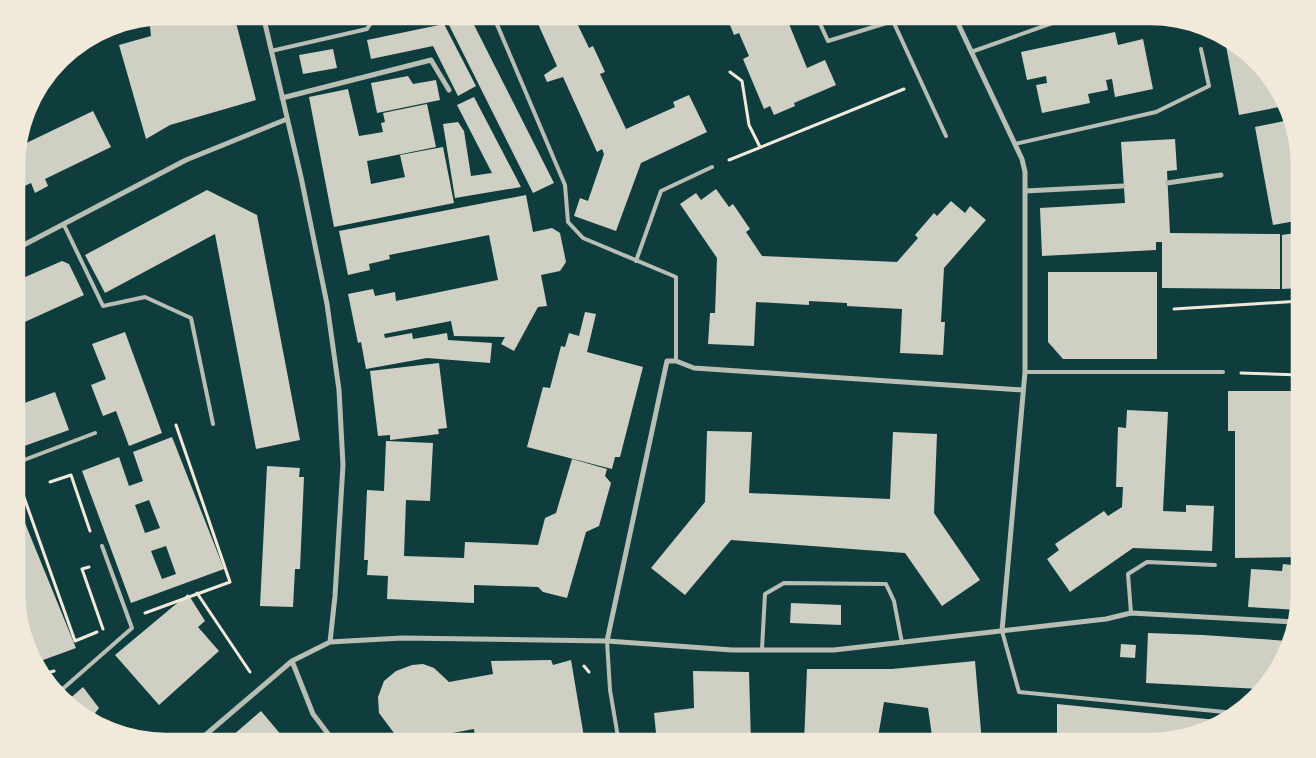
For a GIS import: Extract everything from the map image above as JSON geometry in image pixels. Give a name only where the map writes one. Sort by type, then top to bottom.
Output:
[{"type":"street","points":[[265,24],[327,304],[339,390],[344,465],[336,596],[330,642]]},
{"type":"street","points":[[958,24],[1015,144],[1025,172],[1025,372],[1002,631]]},
{"type":"street","points":[[282,98],[431,60],[448,90]]},
{"type":"street","points":[[24,245],[186,160],[287,120]]},
{"type":"street","points":[[1167,183],[1220,175]]},
{"type":"street","points":[[1025,191],[1123,186]]},
{"type":"street","points":[[608,641],[667,361],[676,361],[694,368],[1023,390]]},
{"type":"street","points":[[206,734],[292,661],[330,642],[402,638],[608,641],[732,650],[834,650],[1106,619],[1131,613],[1289,622]]},
{"type":"street","points":[[292,661],[313,714],[329,734]]},
{"type":"lane","points":[[271,51],[367,29],[370,24]]},
{"type":"lane","points":[[497,24],[564,185],[568,222],[583,238],[676,278],[676,361]]},
{"type":"lane","points":[[820,24],[828,41],[881,24]]},
{"type":"lane","points":[[895,24],[946,136]]},
{"type":"lane","points":[[971,52],[1050,24]]},
{"type":"lane","points":[[1015,144],[1156,112],[1209,86],[1201,50]]},
{"type":"lane","points":[[636,261],[661,191],[712,167]]},
{"type":"lane","points":[[64,225],[103,306],[145,297],[191,318],[212,424]]},
{"type":"lane","points":[[1025,372],[1223,372]]},
{"type":"lane","points":[[24,460],[95,433]]},
{"type":"lane","points":[[62,689],[132,628],[102,546]]},
{"type":"lane","points":[[1131,613],[1128,574],[1147,562],[1215,565]]},
{"type":"lane","points":[[762,649],[765,594],[784,583],[886,584],[894,601],[902,643]]},
{"type":"lane","points":[[1002,631],[1019,692],[1226,712]]},
{"type":"lane","points":[[608,641],[610,690],[617,734]]},
{"type":"path","points":[[730,72],[742,81],[749,125],[760,147]]},
{"type":"path","points":[[712,167],[921,82]]},
{"type":"path","points":[[1174,309],[1292,302]]},
{"type":"path","points":[[1223,372],[1292,375]]},
{"type":"path","points":[[141,614],[230,582],[176,426]]},
{"type":"path","points":[[24,497],[75,641],[108,627]]},
{"type":"path","points":[[197,593],[261,686]]},
{"type":"building","points":[[166,24],[236,24],[256,100],[170,125],[146,139],[119,45],[151,36],[150,26]]},
{"type":"building","points":[[444,24],[476,86],[458,96],[433,46],[371,59],[367,40]]},
{"type":"building","points":[[448,24],[474,24],[554,183],[533,193]]},
{"type":"building","points":[[538,24],[577,24],[589,48],[593,46],[605,72],[600,74],[626,129],[675,107],[673,102],[689,95],[707,132],[641,163],[616,231],[574,216],[580,198],[588,201],[604,154],[602,149],[597,152],[563,77],[547,82],[544,75],[557,66]]},
{"type":"building","points":[[730,24],[789,24],[807,68],[825,60],[836,85],[794,103],[795,106],[774,115],[770,106],[764,109],[743,59],[749,56],[739,33],[734,35]]},
{"type":"building","points":[[1115,32],[1118,45],[1143,39],[1153,89],[1115,97],[1112,79],[1106,80],[1108,90],[1088,94],[1090,103],[1042,113],[1036,85],[1047,83],[1046,76],[1027,80],[1021,52]]},
{"type":"building","points":[[1226,46],[1251,65],[1268,87],[1280,107],[1239,115]]},
{"type":"building","points":[[333,49],[337,68],[303,74],[299,55]]},
{"type":"building","points":[[408,76],[413,84],[436,80],[440,100],[377,113],[371,83]]},
{"type":"building","points":[[348,89],[359,136],[383,132],[381,123],[385,122],[383,113],[427,104],[436,147],[367,161],[371,184],[405,177],[400,155],[443,147],[454,203],[334,227],[309,97]]},
{"type":"building","points":[[474,97],[521,187],[455,198],[443,124],[458,122],[464,131],[471,176],[492,173],[457,105]]},
{"type":"building","points":[[93,111],[111,147],[45,179],[48,186],[35,193],[31,183],[24,186],[26,143]]},
{"type":"building","points":[[1285,121],[1290,138],[1292,157],[1292,222],[1273,225],[1255,127]]},
{"type":"building","points":[[1175,139],[1177,170],[1167,171],[1170,233],[1280,234],[1280,289],[1162,288],[1162,242],[1156,242],[1156,250],[1042,256],[1040,208],[1125,203],[1121,142]]},
{"type":"building","points":[[716,189],[729,207],[733,204],[750,229],[746,232],[762,256],[897,262],[918,238],[915,235],[934,213],[937,216],[951,201],[965,213],[970,206],[986,220],[944,268],[941,322],[945,322],[943,355],[900,353],[902,309],[847,306],[847,303],[809,301],[809,305],[756,302],[754,346],[708,344],[710,313],[715,313],[717,258],[680,204],[696,193],[701,200]]},
{"type":"building","points":[[207,190],[257,215],[300,440],[256,449],[215,234],[105,293],[85,255]]},
{"type":"building","points":[[526,195],[533,232],[552,228],[560,233],[566,262],[560,271],[541,275],[547,306],[538,307],[514,351],[501,344],[505,337],[454,336],[451,321],[384,334],[385,338],[412,333],[413,339],[447,333],[448,340],[492,343],[490,363],[427,358],[366,369],[361,342],[358,343],[348,294],[373,289],[375,296],[395,292],[396,301],[498,280],[489,235],[389,255],[390,259],[369,264],[370,270],[348,275],[339,231]]},
{"type":"building","points":[[1292,233],[1292,288],[1282,289],[1282,235]]},
{"type":"building","points":[[62,261],[69,264],[84,295],[24,322],[24,278]]},
{"type":"building","points":[[1048,272],[1157,272],[1157,359],[1063,359],[1048,342]]},
{"type":"building","points":[[585,312],[596,314],[587,352],[643,367],[620,457],[615,457],[612,469],[527,447],[543,387],[550,388],[561,346],[565,347],[569,333],[579,336]]},
{"type":"building","points":[[125,332],[162,433],[129,446],[116,411],[103,416],[91,385],[106,379],[92,344]]},
{"type":"building","points":[[439,363],[447,428],[438,429],[439,434],[390,440],[390,435],[378,436],[370,371]]},
{"type":"building","points":[[1228,391],[1292,391],[1292,557],[1235,558],[1235,431],[1228,431]]},
{"type":"building","points":[[55,392],[69,430],[24,446],[24,403]]},
{"type":"building","points":[[1127,410],[1168,412],[1163,511],[1186,512],[1186,505],[1214,506],[1212,551],[1133,548],[1070,592],[1047,559],[1059,550],[1055,544],[1104,511],[1108,516],[1122,507],[1123,487],[1116,487],[1118,427],[1126,428]]},
{"type":"building","points":[[707,431],[752,432],[749,493],[890,499],[893,432],[937,434],[934,513],[980,580],[942,606],[905,553],[731,540],[685,595],[651,568],[705,502]]},
{"type":"building","points":[[172,437],[224,569],[131,603],[82,471],[119,457],[129,486],[143,481],[133,452]],"holes":[[[149,500],[160,528],[145,533],[135,505]],[[166,546],[176,574],[162,579],[151,551]]]},
{"type":"building","points":[[386,441],[433,443],[430,501],[406,500],[404,556],[464,558],[465,542],[538,545],[545,518],[556,513],[572,459],[607,469],[605,476],[611,483],[599,526],[586,532],[567,598],[543,592],[538,587],[474,585],[474,603],[387,599],[388,576],[367,575],[368,560],[364,560],[367,490],[384,491]]},
{"type":"building","points":[[267,466],[300,468],[299,477],[304,477],[300,569],[295,569],[293,607],[260,606]]},
{"type":"building","points":[[24,521],[76,648],[42,661],[31,638],[25,611]]},
{"type":"building","points":[[1283,564],[1292,565],[1291,610],[1248,607],[1251,569],[1282,571]]},
{"type":"building","points":[[188,594],[205,621],[198,627],[219,651],[159,705],[115,655]]},
{"type":"building","points":[[791,603],[841,605],[841,625],[790,623]]},
{"type":"building","points":[[1148,633],[1283,641],[1273,663],[1255,689],[1146,683]]},
{"type":"building","points":[[1121,644],[1136,645],[1135,658],[1120,657]]},
{"type":"building","points":[[551,660],[553,665],[571,660],[583,734],[475,734],[474,729],[446,734],[396,734],[379,713],[378,697],[384,681],[396,671],[412,665],[423,664],[434,668],[449,682],[493,674],[491,661]]},
{"type":"building","points":[[975,661],[981,734],[932,734],[928,708],[884,702],[879,734],[804,734],[807,669],[892,669]]},
{"type":"building","points":[[693,671],[749,672],[751,734],[656,734],[654,713],[694,708]]},
{"type":"building","points":[[83,687],[99,708],[95,713],[98,716],[79,705],[71,698]]},
{"type":"building","points":[[1057,704],[1212,720],[1178,732],[1159,734],[1057,734]]},
{"type":"building","points":[[261,711],[280,734],[234,734]]}]
